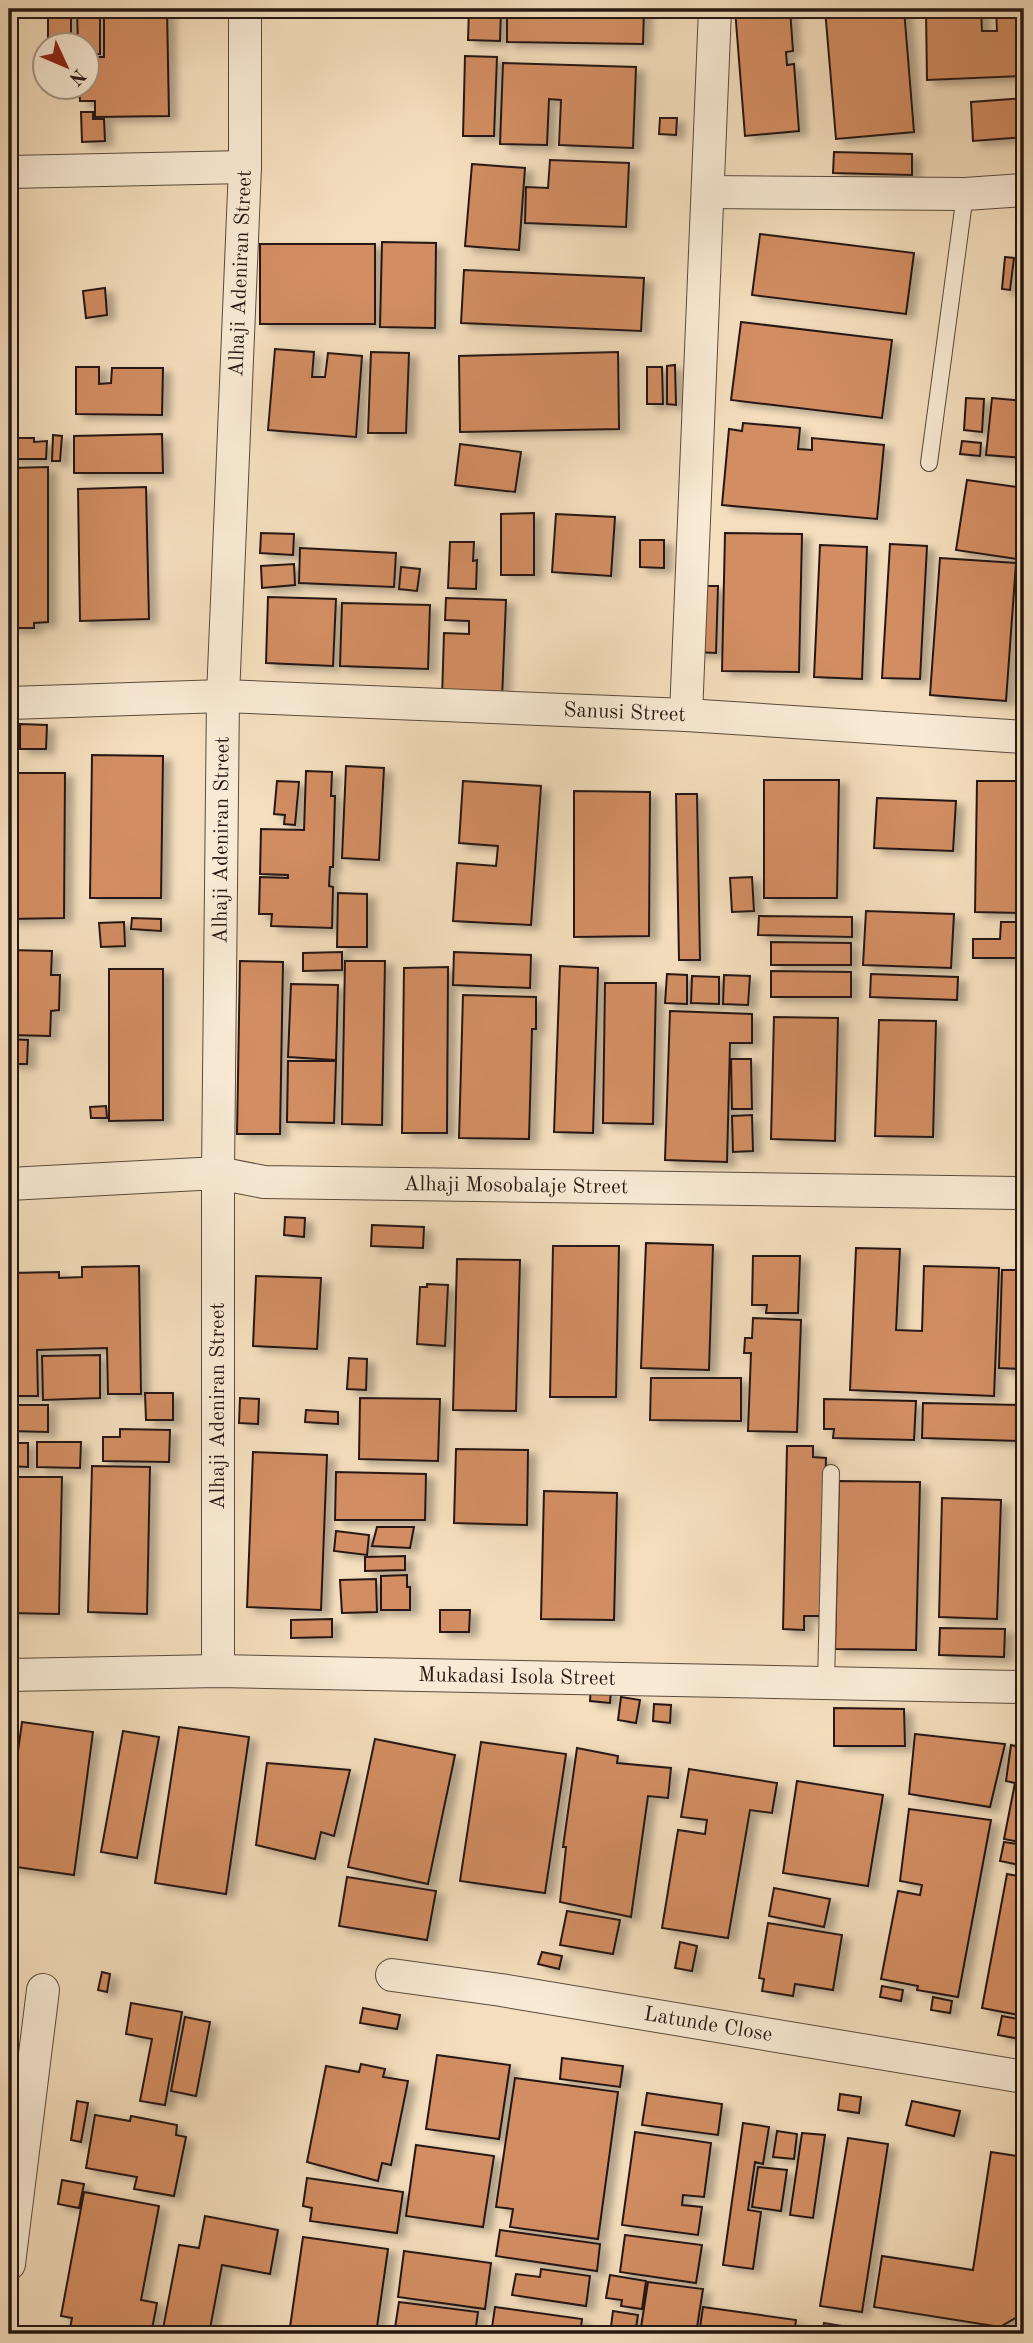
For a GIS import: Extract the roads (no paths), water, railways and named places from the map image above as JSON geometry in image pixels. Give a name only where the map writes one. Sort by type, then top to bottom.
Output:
[{"type":"street","name":"Alhaji Adeniran Street","points":[[218,1671],[218,1172],[223,696],[245,167],[245,9]]},
{"type":"street","points":[[687,715],[715,9]]},
{"type":"street","points":[[9,172],[245,167]]},
{"type":"street","points":[[708,192],[964,194],[1024,190]]},
{"type":"street","name":"Sanusi Street","points":[[9,703],[223,696],[687,715],[1024,737]]},
{"type":"street","name":"Alhaji Mosobalaje Street","points":[[9,1184],[218,1172],[264,1182],[1024,1193]]},
{"type":"street","name":"Mukadasi Isola Street","points":[[9,1675],[218,1671],[1024,1687]]},
{"type":"street","name":"Latunde Close","points":[[391,1975],[501,1990],[1024,2077]]},
{"type":"street","points":[[9,2264],[43,1990]]},
{"type":"lane","points":[[929,463],[964,194]]},
{"type":"lane","points":[[826,1683],[831,1473]]}]
